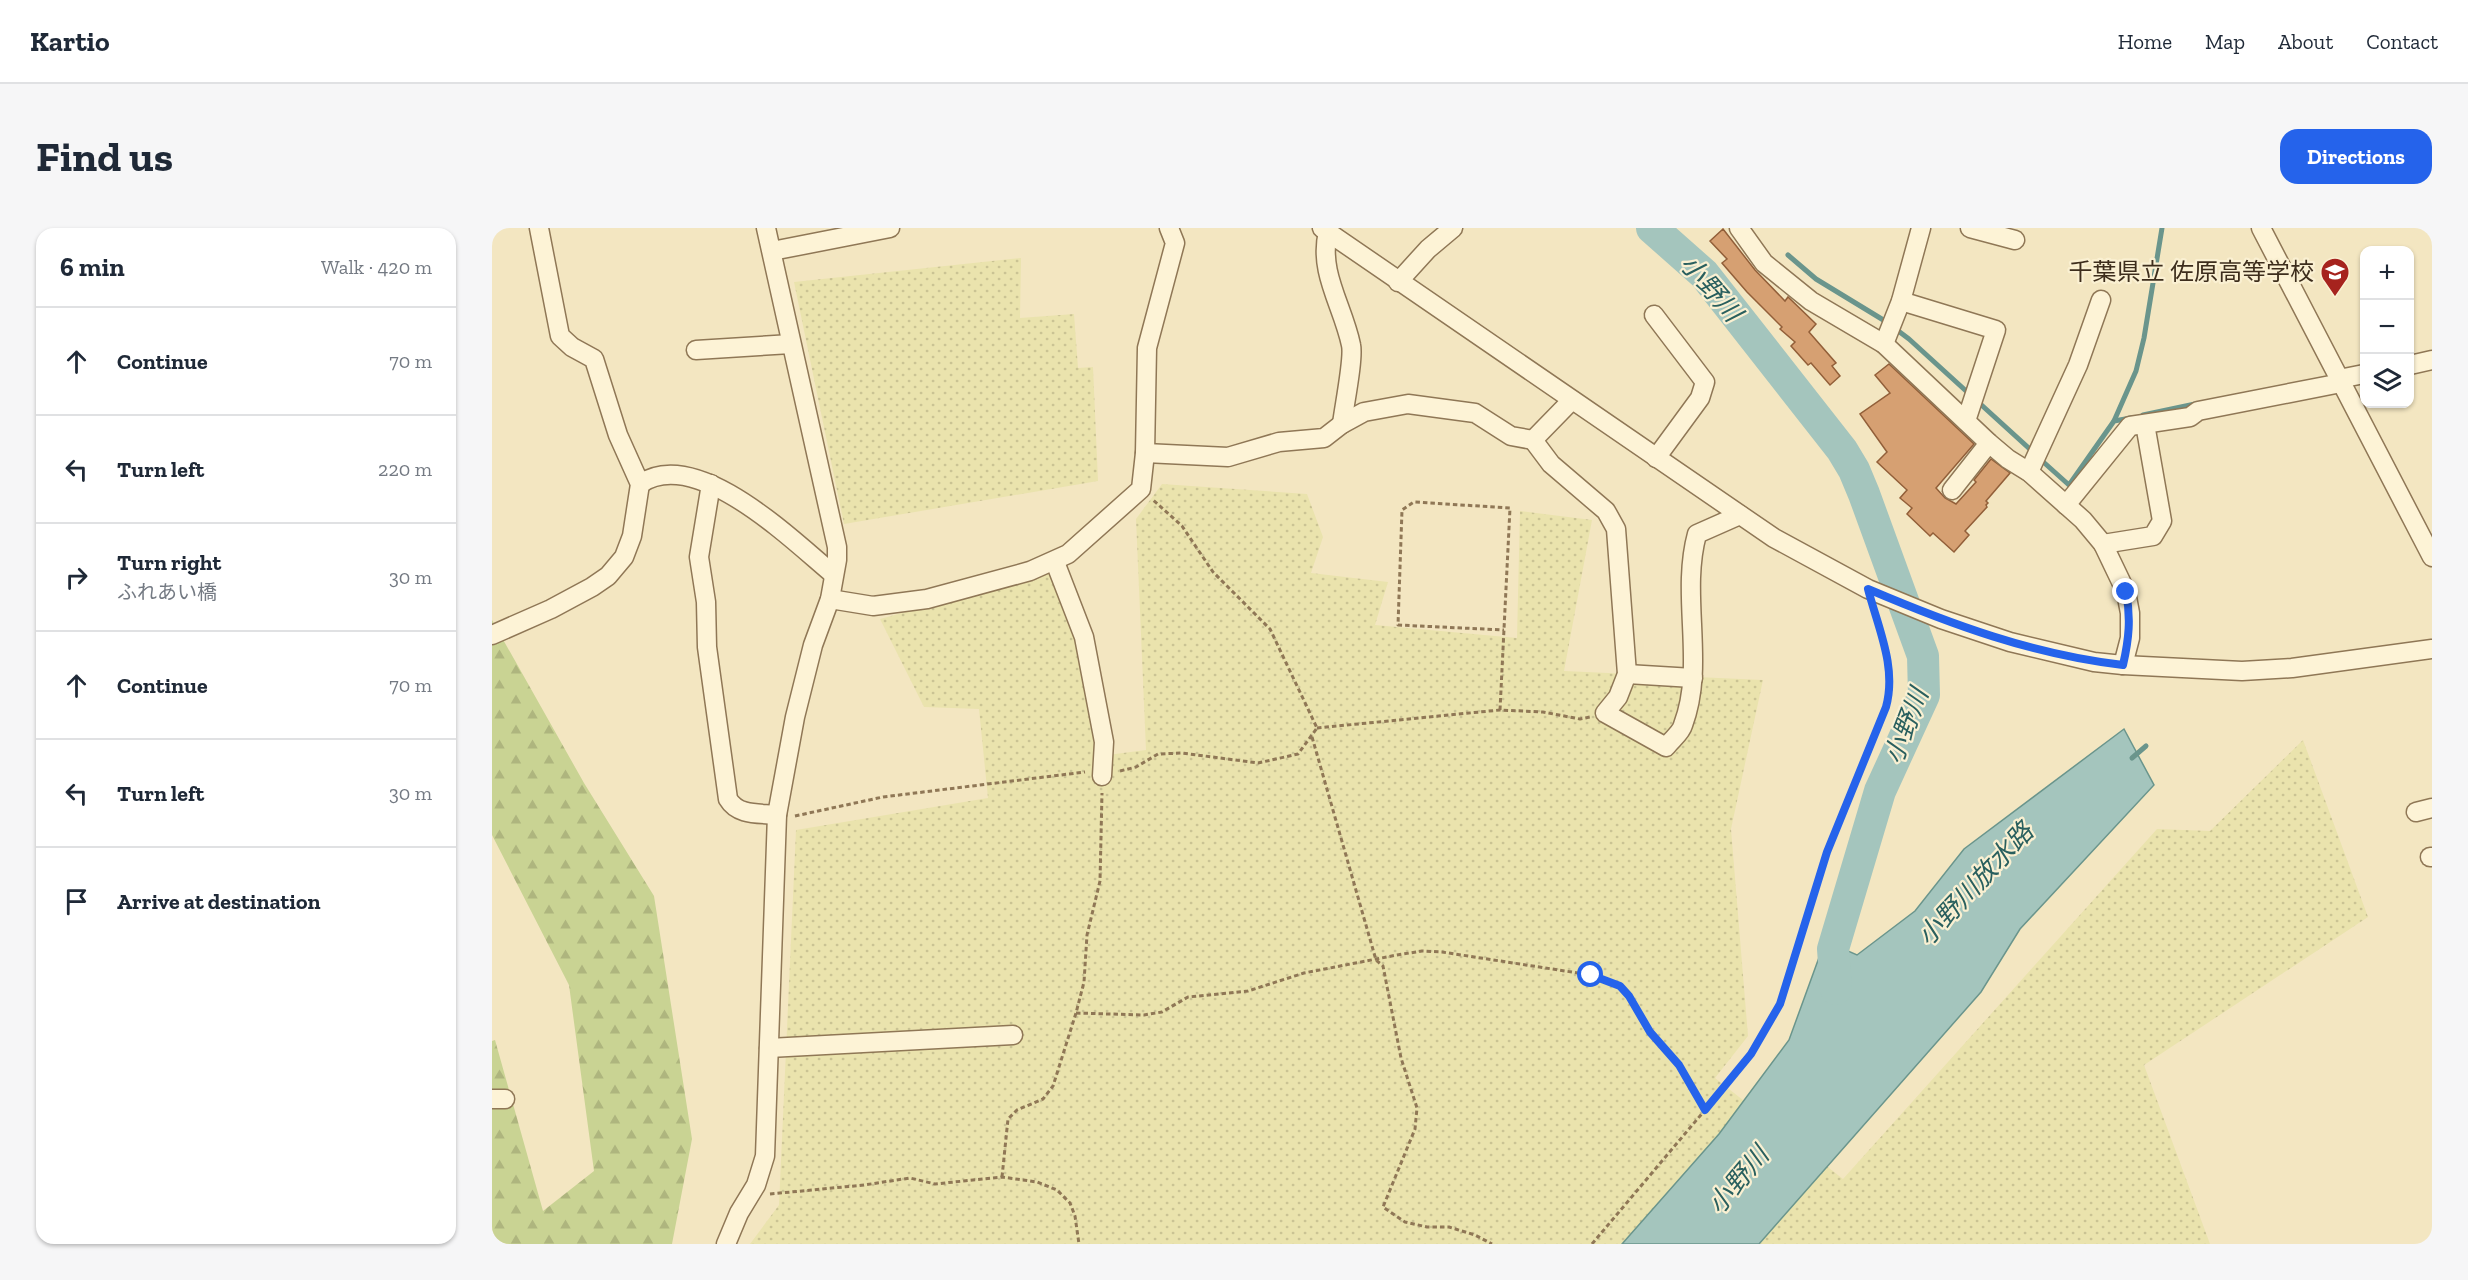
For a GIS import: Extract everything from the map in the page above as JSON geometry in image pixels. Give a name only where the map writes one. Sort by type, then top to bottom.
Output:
[{"type":"street","points":[[492,635],[551,609],[608,576],[624,557],[632,536],[640,484],[618,435],[594,359],[572,347],[560,336],[539,228]]},
{"type":"street","points":[[726,1244],[739,1214],[756,1185],[765,1156],[777,815],[800,696],[813,645],[830,599],[837,547],[766,228]]},
{"type":"street","points":[[772,251],[890,228]]},
{"type":"street","points":[[830,599],[873,606],[927,598],[1030,571],[1055,562],[1068,554],[1141,489],[1145,453],[1146,348],[1174,243],[1169,228]]},
{"type":"street","points":[[1398,282],[1428,249],[1453,228]]},
{"type":"street","points":[[1740,228],[1764,263],[1810,301],[1884,344],[1989,443],[2008,459],[2029,472],[2066,505],[2103,544],[2126,592],[2130,613],[2130,638],[2123,665]]},
{"type":"street","points":[[1884,344],[1901,301],[1921,228]]},
{"type":"street","points":[[1970,228],[2015,240]]},
{"type":"street","points":[[2261,228],[2432,556]]},
{"type":"street","points":[[1325,230],[1326,269],[1352,347],[1342,424]]},
{"type":"street","points":[[1325,230],[1774,538],[1868,589],[1941,620],[2010,642],[2094,662],[2123,665],[2252,670],[2292,668],[2432,649]]},
{"type":"street","points":[[2029,472],[2078,365],[2101,300]]},
{"type":"street","points":[[1901,301],[1996,330],[1966,421]]},
{"type":"street","points":[[1654,315],[1705,382],[1700,398],[1656,458]]},
{"type":"street","points":[[696,350],[791,344]]},
{"type":"street","points":[[2414,364],[2432,360]]},
{"type":"street","points":[[2066,505],[2130,426],[2190,417],[2198,411],[2360,375]]},
{"type":"street","points":[[1533,440],[1572,400]]},
{"type":"street","points":[[1145,453],[1228,456],[1279,442],[1324,438],[1342,424],[1364,412],[1408,404],[1475,413],[1511,436],[1533,440],[1551,464],[1606,511],[1616,529],[1626,674],[1618,697],[1605,714],[1666,747],[1683,727],[1693,678],[1691,556],[1697,534],[1740,515]]},
{"type":"street","points":[[2103,544],[2153,536],[2162,521],[2145,424]]},
{"type":"street","points":[[1952,490],[1989,443]]},
{"type":"street","points":[[640,484],[650,477],[676,474],[711,484],[755,511],[833,574]]},
{"type":"street","points":[[711,484],[699,557],[706,602],[707,647],[728,799],[739,811],[777,815]]},
{"type":"street","points":[[1055,562],[1084,637],[1104,742],[1102,776]]},
{"type":"street","points":[[1626,674],[1693,678]]},
{"type":"street","points":[[769,1047],[1013,1035]]},
{"type":"path","points":[[1500,710],[1504,630],[1510,508],[1414,502],[1402,510],[1398,625],[1504,630]]},
{"type":"path","points":[[1592,1244],[1751,1054],[1780,1004],[1827,852],[1886,707],[1890,690],[1889,665],[1868,589]]},
{"type":"path","points":[[1317,728],[1500,710],[1543,712],[1580,719],[1605,714]]},
{"type":"path","points":[[1312,735],[1376,960],[1383,966],[1401,1058],[1417,1108],[1415,1129],[1383,1207],[1405,1222],[1427,1227],[1449,1227],[1475,1235],[1492,1244]]},
{"type":"path","points":[[1002,1177],[1008,1119],[1017,1110],[1043,1099],[1053,1086],[1084,982],[1087,935],[1100,881],[1102,776]]},
{"type":"path","points":[[1076,1013],[1144,1015],[1162,1012],[1188,997],[1248,991],[1304,973],[1422,951],[1442,952],[1606,980],[1620,986],[1629,996],[1650,1032],[1679,1065],[1705,1110]]},
{"type":"path","points":[[756,1185],[770,1194],[910,1178],[935,1184],[1002,1177],[1037,1182],[1057,1190],[1070,1203],[1075,1216],[1079,1244]]},
{"type":"shaded area","points":[[1021,258],[1020,318],[1074,314],[1078,368],[1093,367],[1098,481],[844,524],[794,282]]},
{"type":"shaded area","points":[[1162,484],[1307,494],[1323,537],[1311,573],[1388,582],[1375,625],[1517,638],[1520,511],[1592,520],[1564,671],[1763,680],[1731,829],[1748,1036],[1715,1078],[1843,1179],[2157,829],[2210,831],[2303,740],[2368,917],[2144,1065],[2210,1244],[750,1244],[779,1205],[796,830],[988,798],[979,709],[924,707],[880,619],[1051,572],[1084,649],[1100,756],[1146,750],[1136,519]]},
{"type":"green space","points":[[492,620],[584,783],[654,896],[692,1139],[672,1244],[492,1244],[492,1041],[495,1040],[543,1211],[594,1171],[569,985],[492,835]]},
{"type":"water","points":[[2124,729],[2154,785],[2020,929],[1981,992],[1759,1244],[1622,1244],[1719,1134],[1789,1040],[1825,941],[1857,955],[1915,911],[1964,849]]},
{"type":"building","points":[[1723,229],[1755,270],[1785,301],[1788,297],[1816,324],[1809,332],[1836,363],[1832,366],[1840,376],[1830,385],[1811,363],[1808,365],[1791,346],[1795,342],[1780,329],[1782,327],[1722,263],[1727,259],[1710,241]]},
{"type":"building","points":[[1889,364],[1974,444],[1936,488],[1945,498],[1956,504],[1976,482],[1974,480],[1991,459],[2010,473],[1986,501],[1987,507],[1965,531],[1969,535],[1954,552],[1933,533],[1930,536],[1907,514],[1912,508],[1900,498],[1907,490],[1877,462],[1887,452],[1860,414],[1890,393],[1875,375]]},
{"type":"waterway","name":"小野川","points":[[1652,228],[1704,274],[1842,450],[1864,494],[1923,656],[1924,695],[1880,791],[1833,949],[1836,989]]},
{"type":"waterway","points":[[2114,421],[2136,371],[2144,338],[2162,228]]},
{"type":"waterway","points":[[1788,255],[1816,279],[1885,321],[1909,339],[2033,452]]},
{"type":"waterway","points":[[2143,415],[2195,404]]},
{"type":"waterway","points":[[2040,459],[2069,485],[2114,421],[2131,418]]},
{"type":"waterway","name":"小野川放水路","points":[[2132,758],[2146,746]]},
{"type":"place","name":"千葉県立 佐原高等学校","points":[[2335,298]]},
{"type":"route","points":[[1591,975],[1620,986],[1629,996],[1650,1032],[1679,1065],[1705,1110],[1751,1054],[1780,1004],[1827,852],[1886,707],[1890,690],[1889,665],[1868,589],[1941,620],[2010,642],[2094,662],[2123,665],[2130,638],[2130,613],[2126,592]]}]
